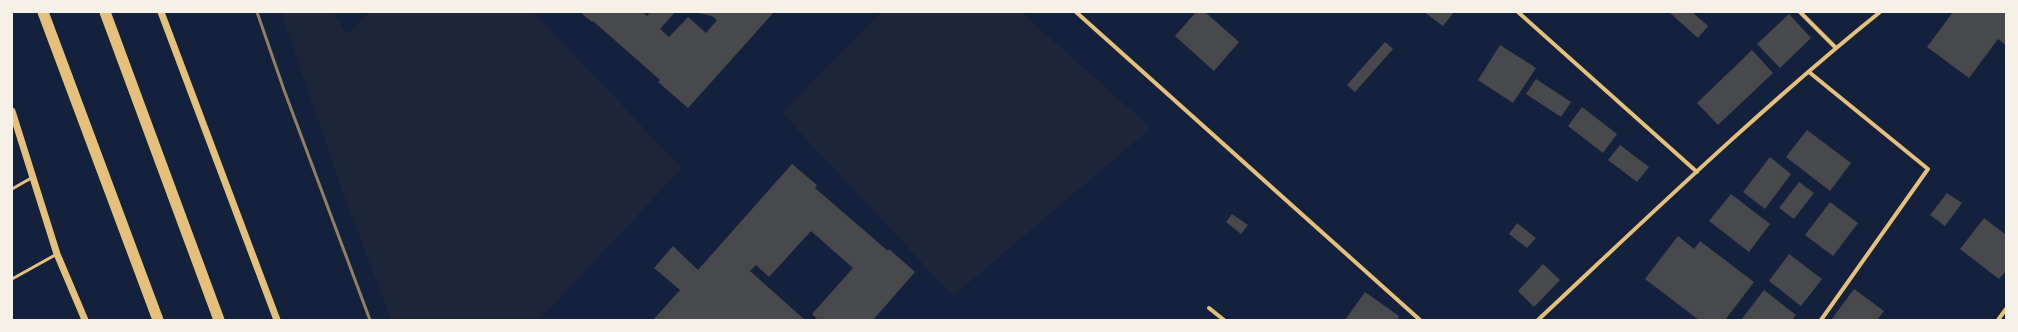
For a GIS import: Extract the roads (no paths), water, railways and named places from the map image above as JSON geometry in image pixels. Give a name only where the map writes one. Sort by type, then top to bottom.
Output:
[{"type":"highway","points":[[43,12],[158,320]]},
{"type":"highway","points":[[104,12],[220,320]]},
{"type":"street","points":[[161,12],[277,320]]},
{"type":"street","points":[[1076,12],[1420,320]]},
{"type":"street","points":[[1518,12],[1697,172]]},
{"type":"street","points":[[1800,12],[1836,48]]},
{"type":"street","points":[[1538,320],[1697,172],[1836,48],[1880,12]]},
{"type":"street","points":[[1809,72],[1928,169],[1821,320]]},
{"type":"street","points":[[12,111],[57,254],[85,320]]},
{"type":"street","points":[[1209,308],[1224,320]]},
{"type":"street","points":[[1998,320],[2006,308]]},
{"type":"lane","points":[[12,189],[33,177]]},
{"type":"lane","points":[[12,279],[57,254]]},
{"type":"railway","points":[[257,12],[284,90],[370,320]]}]
